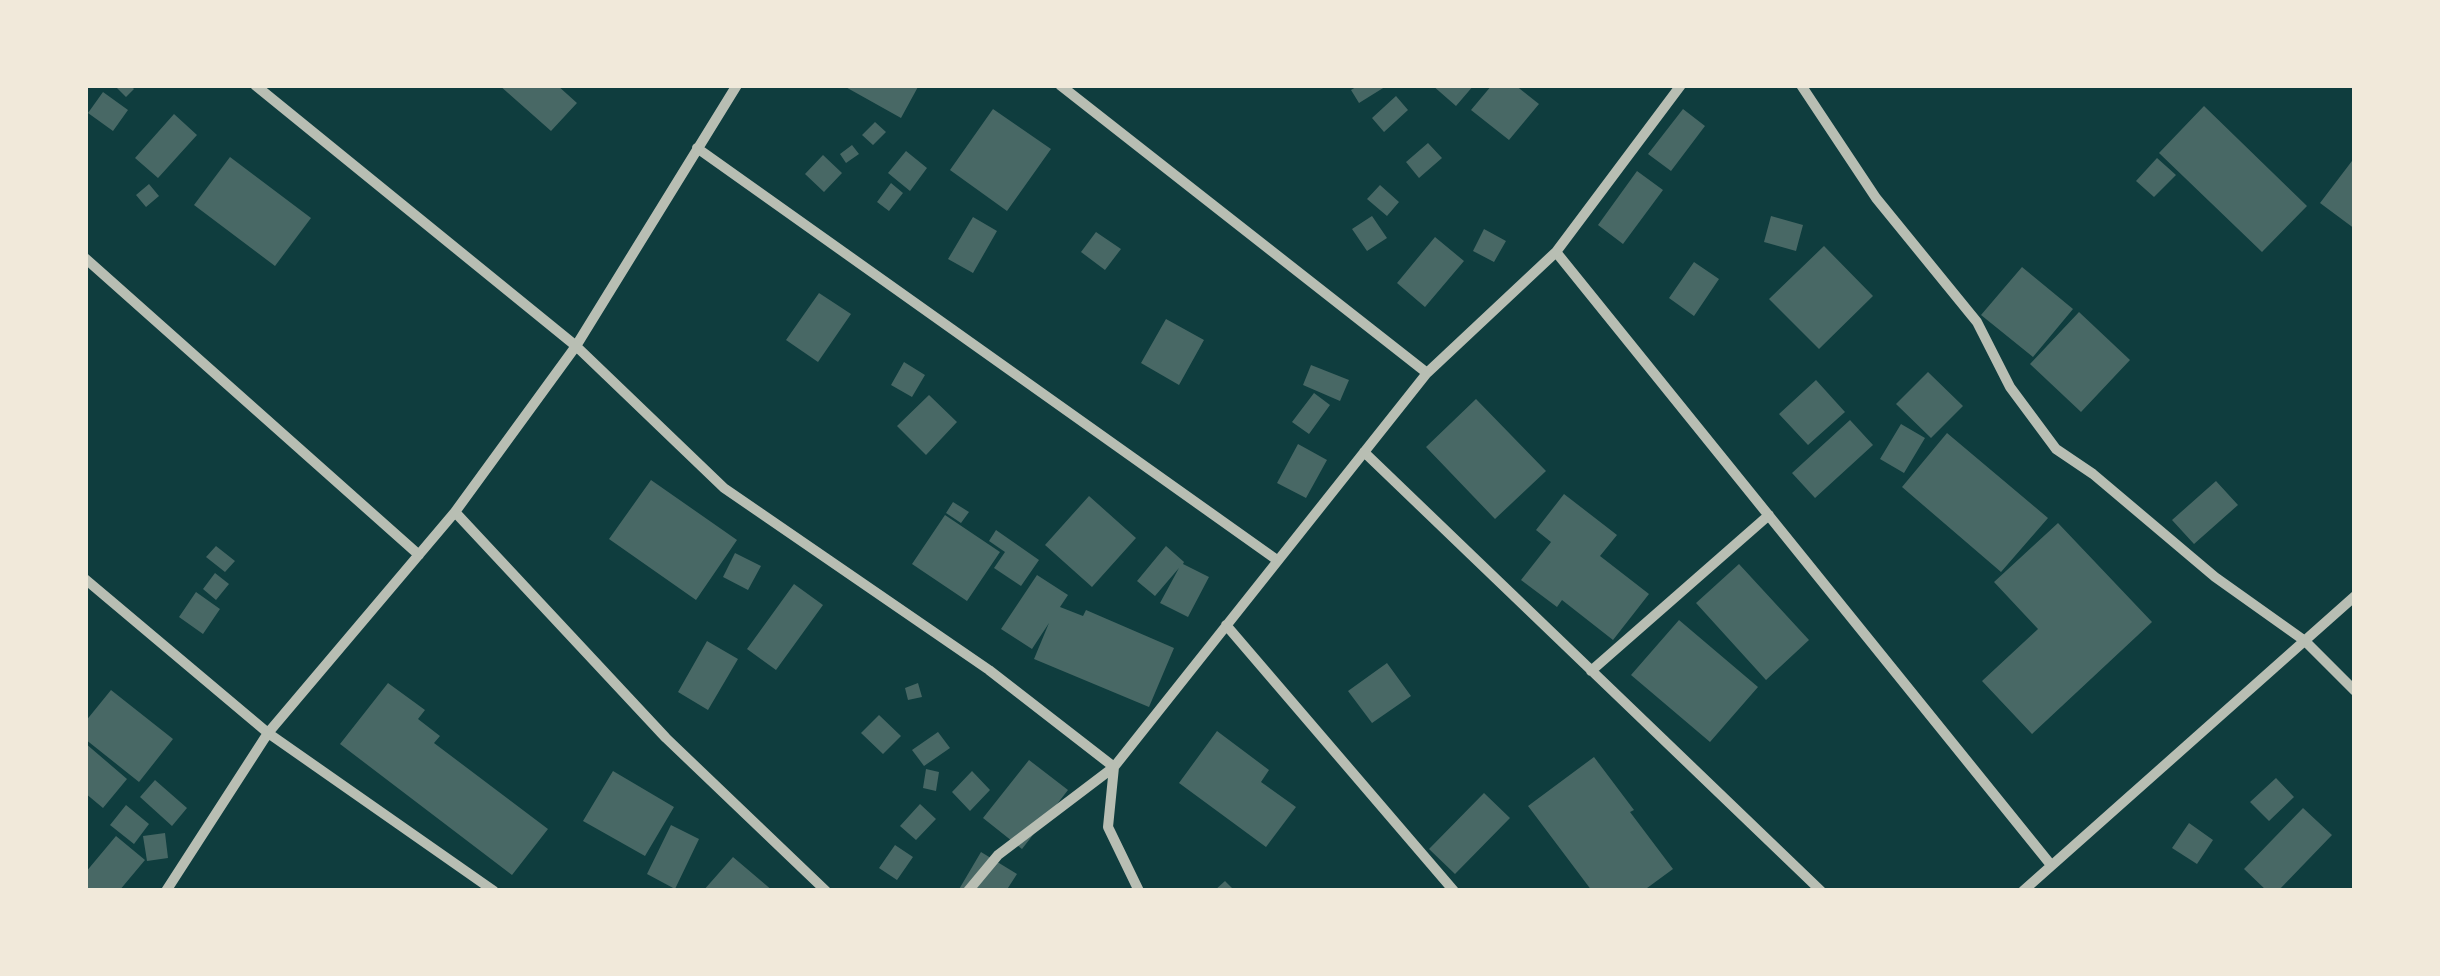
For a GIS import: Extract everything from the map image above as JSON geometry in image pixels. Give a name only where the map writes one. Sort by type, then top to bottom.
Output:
[{"type":"street","points":[[256,85],[576,346],[724,488],[988,670],[1114,767]]},
{"type":"street","points":[[166,891],[268,733],[455,512],[576,346],[734,89],[720,85]]},
{"type":"street","points":[[1060,85],[1427,372]]},
{"type":"street","points":[[968,891],[998,855],[1114,767],[1427,372],[1556,252],[1682,85]]},
{"type":"street","points":[[1801,85],[1876,198],[1977,322],[2010,387],[2056,449],[2093,474],[2214,577],[2305,641],[2355,691]]},
{"type":"street","points":[[698,148],[1277,560]]},
{"type":"street","points":[[1556,252],[2051,865]]},
{"type":"street","points":[[85,258],[419,555]]},
{"type":"street","points":[[1364,452],[1820,891]]},
{"type":"street","points":[[455,512],[666,738],[826,891]]},
{"type":"street","points":[[1591,671],[1769,516]]},
{"type":"street","points":[[85,578],[268,733],[494,891]]},
{"type":"street","points":[[2023,891],[2355,596]]},
{"type":"street","points":[[1226,625],[1454,891]]},
{"type":"street","points":[[1114,767],[1108,827],[1140,891]]},
{"type":"building","points":[[118,85],[130,85],[134,89],[126,97]]},
{"type":"building","points":[[499,85],[557,85],[577,103],[551,131]]},
{"type":"building","points":[[842,85],[919,85],[901,118]]},
{"type":"building","points":[[1359,85],[1388,85],[1359,103],[1351,90]]},
{"type":"building","points":[[1432,85],[1474,85],[1456,106]]},
{"type":"building","points":[[1492,85],[1515,85],[1539,104],[1509,140],[1471,110]]},
{"type":"building","points":[[103,92],[128,110],[113,131],[88,113]]},
{"type":"building","points":[[1396,96],[1408,110],[1384,132],[1372,118]]},
{"type":"building","points":[[2204,106],[2307,206],[2262,252],[2159,153]]},
{"type":"building","points":[[993,109],[1051,149],[1007,211],[950,170]]},
{"type":"building","points":[[1683,109],[1705,126],[1671,171],[1648,154]]},
{"type":"building","points":[[174,114],[197,135],[158,178],[135,158]]},
{"type":"building","points":[[875,122],[886,132],[873,145],[862,135]]},
{"type":"building","points":[[1428,143],[1442,158],[1419,178],[1406,162]]},
{"type":"building","points":[[852,145],[859,154],[846,163],[840,154]]},
{"type":"building","points":[[906,151],[927,168],[910,191],[888,173]]},
{"type":"building","points":[[823,155],[842,173],[824,192],[805,174]]},
{"type":"building","points":[[230,157],[311,218],[275,266],[194,205]]},
{"type":"building","points":[[2355,157],[2355,229],[2320,203]]},
{"type":"building","points":[[2157,158],[2176,175],[2154,197],[2136,181]]},
{"type":"building","points":[[1637,171],[1663,190],[1623,244],[1598,225]]},
{"type":"building","points":[[891,183],[903,193],[889,211],[877,202]]},
{"type":"building","points":[[149,184],[159,196],[146,207],[136,195]]},
{"type":"building","points":[[1380,185],[1399,202],[1387,216],[1367,199]]},
{"type":"building","points":[[1372,216],[1387,238],[1367,251],[1352,229]]},
{"type":"building","points":[[1771,216],[1803,225],[1796,251],[1764,242]]},
{"type":"building","points":[[973,217],[997,231],[973,273],[948,259]]},
{"type":"building","points":[[1484,229],[1506,241],[1494,262],[1473,251]]},
{"type":"building","points":[[1096,232],[1121,249],[1105,270],[1081,252]]},
{"type":"building","points":[[1435,237],[1464,261],[1425,307],[1397,283]]},
{"type":"building","points":[[1824,246],[1873,296],[1819,349],[1769,299]]},
{"type":"building","points":[[1694,262],[1719,279],[1694,316],[1669,298]]},
{"type":"building","points":[[2022,267],[2073,309],[2033,357],[1981,315]]},
{"type":"building","points":[[819,293],[851,314],[818,362],[786,340]]},
{"type":"building","points":[[2079,312],[2130,360],[2081,412],[2030,364]]},
{"type":"building","points":[[1166,319],[1204,340],[1179,385],[1141,363]]},
{"type":"building","points":[[904,362],[925,375],[912,397],[891,385]]},
{"type":"building","points":[[1311,365],[1349,380],[1340,401],[1303,385]]},
{"type":"building","points":[[1928,372],[1963,406],[1931,438],[1896,404]]},
{"type":"building","points":[[1816,380],[1845,412],[1808,445],[1779,414]]},
{"type":"building","points":[[1314,393],[1330,405],[1309,434],[1292,422]]},
{"type":"building","points":[[929,395],[957,422],[926,455],[897,426]]},
{"type":"building","points":[[1476,399],[1546,471],[1495,519],[1426,447]]},
{"type":"building","points":[[1850,420],[1873,445],[1815,498],[1792,473]]},
{"type":"building","points":[[1901,424],[1925,438],[1904,473],[1880,459]]},
{"type":"building","points":[[1947,433],[2048,518],[2001,572],[1902,487]]},
{"type":"building","points":[[1298,444],[1327,460],[1306,498],[1277,483]]},
{"type":"building","points":[[651,480],[737,540],[696,600],[609,539]]},
{"type":"building","points":[[2216,481],[2238,505],[2194,544],[2172,520]]},
{"type":"building","points":[[1564,494],[1617,535],[1600,556],[1649,594],[1613,640],[1562,600],[1557,607],[1521,580],[1551,542],[1536,530]]},
{"type":"building","points":[[1089,496],[1136,538],[1092,587],[1045,545]]},
{"type":"building","points":[[953,502],[969,512],[961,523],[946,513]]},
{"type":"building","points":[[945,515],[1000,552],[967,601],[912,564]]},
{"type":"building","points":[[2058,523],[2152,622],[2032,734],[1982,681],[2038,629],[1994,582]]},
{"type":"building","points":[[996,530],[1039,560],[1021,586],[994,568],[1005,552],[989,541]]},
{"type":"building","points":[[216,546],[235,561],[225,572],[206,557]]},
{"type":"building","points":[[1166,546],[1183,564],[1209,577],[1188,617],[1160,603],[1179,568],[1155,596],[1137,581]]},
{"type":"building","points":[[735,553],[761,566],[748,590],[723,577]]},
{"type":"building","points":[[1739,564],[1809,640],[1766,680],[1696,603]]},
{"type":"building","points":[[215,573],[229,584],[216,600],[203,589]]},
{"type":"building","points":[[1037,575],[1068,595],[1060,607],[1083,616],[1086,610],[1174,648],[1149,707],[1034,659],[1049,623],[1032,649],[1001,629]]},
{"type":"building","points":[[794,584],[823,605],[776,670],[747,649]]},
{"type":"building","points":[[196,592],[220,609],[203,634],[179,617]]},
{"type":"building","points":[[1679,620],[1758,687],[1710,742],[1631,675]]},
{"type":"building","points":[[707,641],[738,659],[708,710],[678,692]]},
{"type":"building","points":[[1387,663],[1411,696],[1372,723],[1348,691]]},
{"type":"building","points":[[388,683],[425,710],[418,719],[440,736],[434,743],[548,829],[512,875],[340,744]]},
{"type":"building","points":[[918,683],[922,697],[908,700],[905,688]]},
{"type":"building","points":[[111,690],[173,739],[139,782],[85,739],[85,722]]},
{"type":"building","points":[[879,715],[901,736],[883,754],[861,733]]},
{"type":"building","points":[[1217,731],[1269,770],[1261,782],[1296,807],[1266,847],[1179,783]]},
{"type":"building","points":[[938,732],[950,748],[924,766],[912,750]]},
{"type":"building","points":[[85,743],[127,779],[103,808],[85,793]]},
{"type":"building","points":[[1594,757],[1673,869],[1643,891],[1592,891],[1528,806]]},
{"type":"building","points":[[1029,760],[1068,790],[1022,849],[983,818]]},
{"type":"building","points":[[926,769],[939,772],[936,791],[923,788]]},
{"type":"building","points":[[613,771],[674,807],[645,856],[583,821]]},
{"type":"building","points":[[972,771],[990,790],[970,811],[952,792]]},
{"type":"building","points":[[2276,778],[2294,797],[2269,821],[2250,802]]},
{"type":"building","points":[[155,780],[187,808],[172,826],[140,797]]},
{"type":"building","points":[[1484,793],[1510,818],[1455,874],[1429,849]]},
{"type":"building","points":[[920,804],[936,819],[916,840],[900,826]]},
{"type":"building","points":[[126,805],[149,824],[134,844],[110,825]]},
{"type":"building","points":[[2303,808],[2332,835],[2278,891],[2267,891],[2244,869]]},
{"type":"building","points":[[2189,823],[2213,840],[2197,864],[2172,848]]},
{"type":"building","points":[[671,825],[699,839],[675,889],[647,874]]},
{"type":"building","points":[[165,833],[168,858],[147,861],[143,836]]},
{"type":"building","points":[[116,836],[145,860],[119,891],[85,891],[85,873]]},
{"type":"building","points":[[895,845],[913,857],[897,880],[879,868]]},
{"type":"building","points":[[981,852],[1017,874],[1006,891],[958,891]]},
{"type":"building","points":[[733,857],[773,891],[703,891]]},
{"type":"building","points":[[1225,881],[1235,891],[1214,891]]}]
